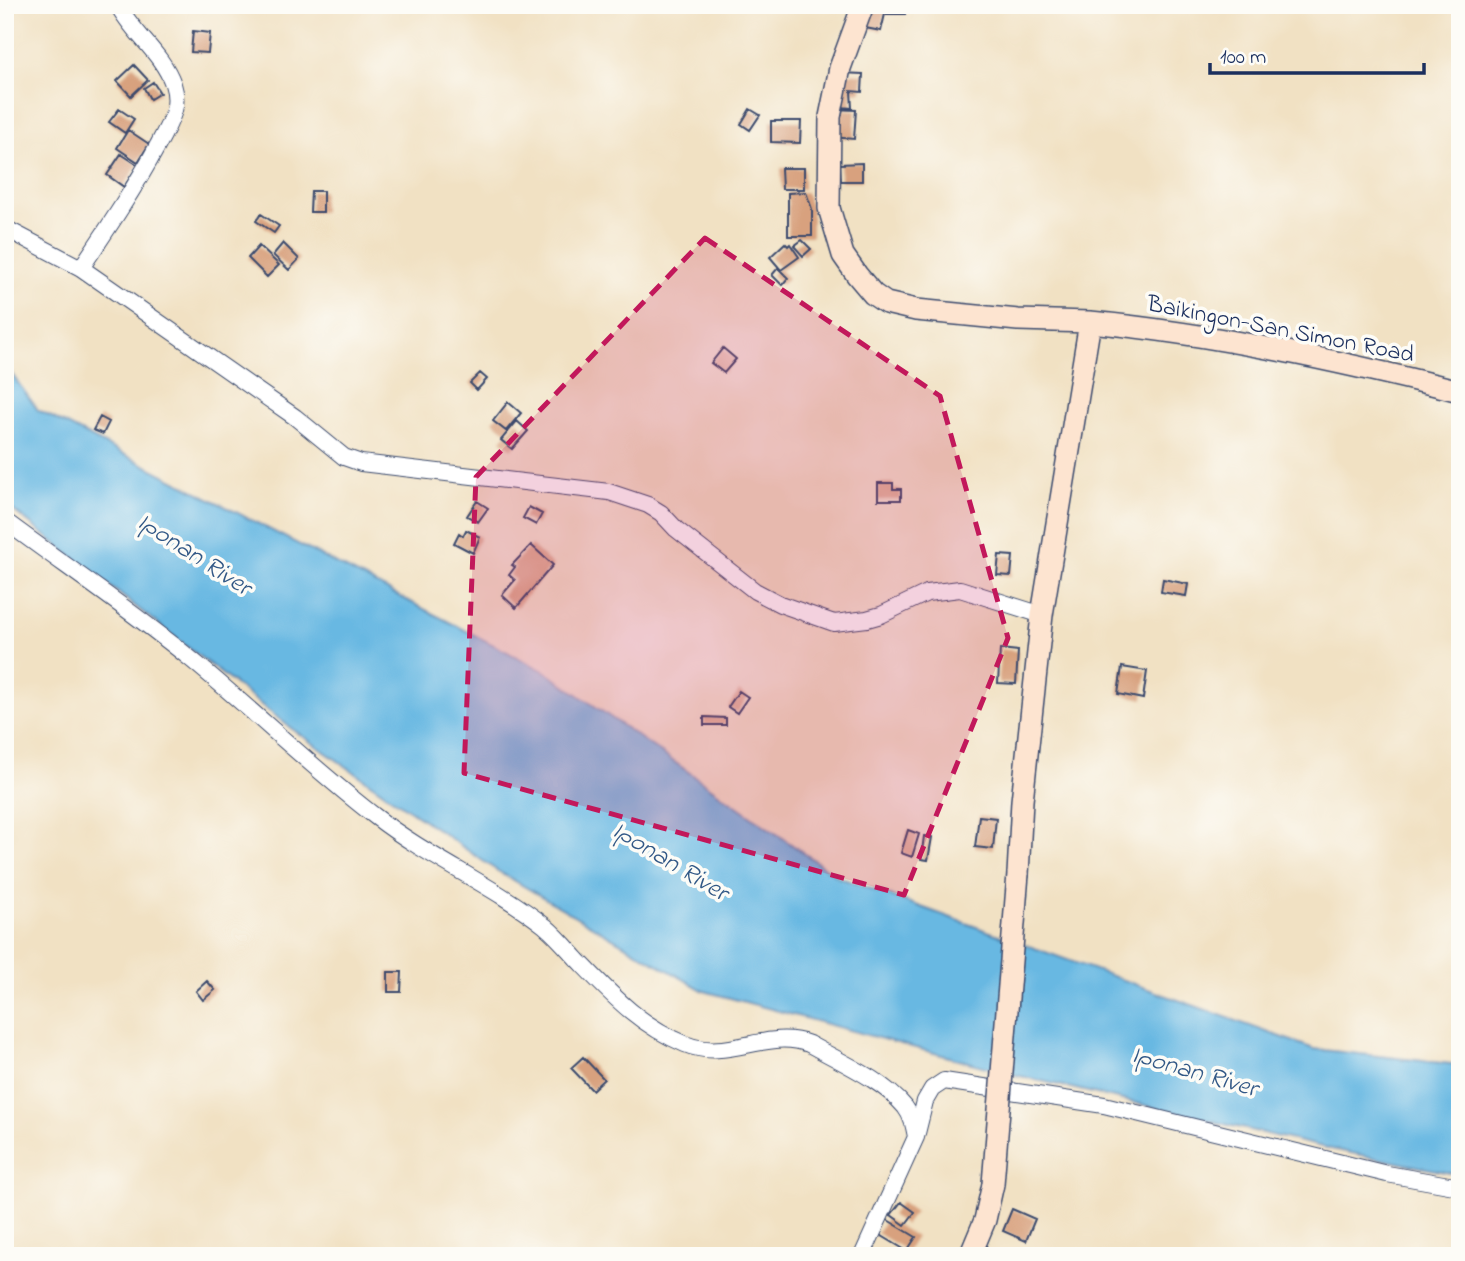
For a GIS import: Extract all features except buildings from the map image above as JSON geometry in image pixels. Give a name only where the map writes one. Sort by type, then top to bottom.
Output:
[{"type":"street","points":[[81,268],[109,228],[147,164],[175,106],[174,88],[170,78],[153,49],[128,21],[118,5]]},
{"type":"street","name":"Baikingon-San Simon Road","points":[[863,5],[840,68],[830,117],[829,208],[843,255],[873,294],[886,303],[916,310],[1018,320],[1090,321],[1149,327],[1327,358],[1460,391]]},
{"type":"street","points":[[5,228],[81,268],[296,417],[344,457],[361,463],[610,492],[648,505],[755,591],[780,604],[834,623],[874,617],[927,593],[960,589],[1042,615]]},
{"type":"street","points":[[970,1256],[985,1220],[993,1184],[1022,801],[1042,615],[1090,321]]},
{"type":"street","points":[[5,521],[191,660],[331,782],[380,820],[548,928],[628,1011],[648,1025],[705,1051],[769,1040],[798,1040],[809,1044],[889,1092],[912,1119],[916,1137]]},
{"type":"street","points":[[862,1256],[916,1137],[925,1101],[932,1089],[944,1082],[1104,1105],[1387,1174],[1460,1187]]},
{"type":"highlighted area","points":[[705,238],[940,396],[1008,638],[904,895],[464,773],[476,477]]},
{"type":"water","name":"Iponan River","points":[[5,365],[38,410],[546,672],[838,877],[1314,1049],[1460,1065],[1460,1175],[1331,1149],[1016,1075],[704,991],[496,870],[292,729],[5,504]]}]
